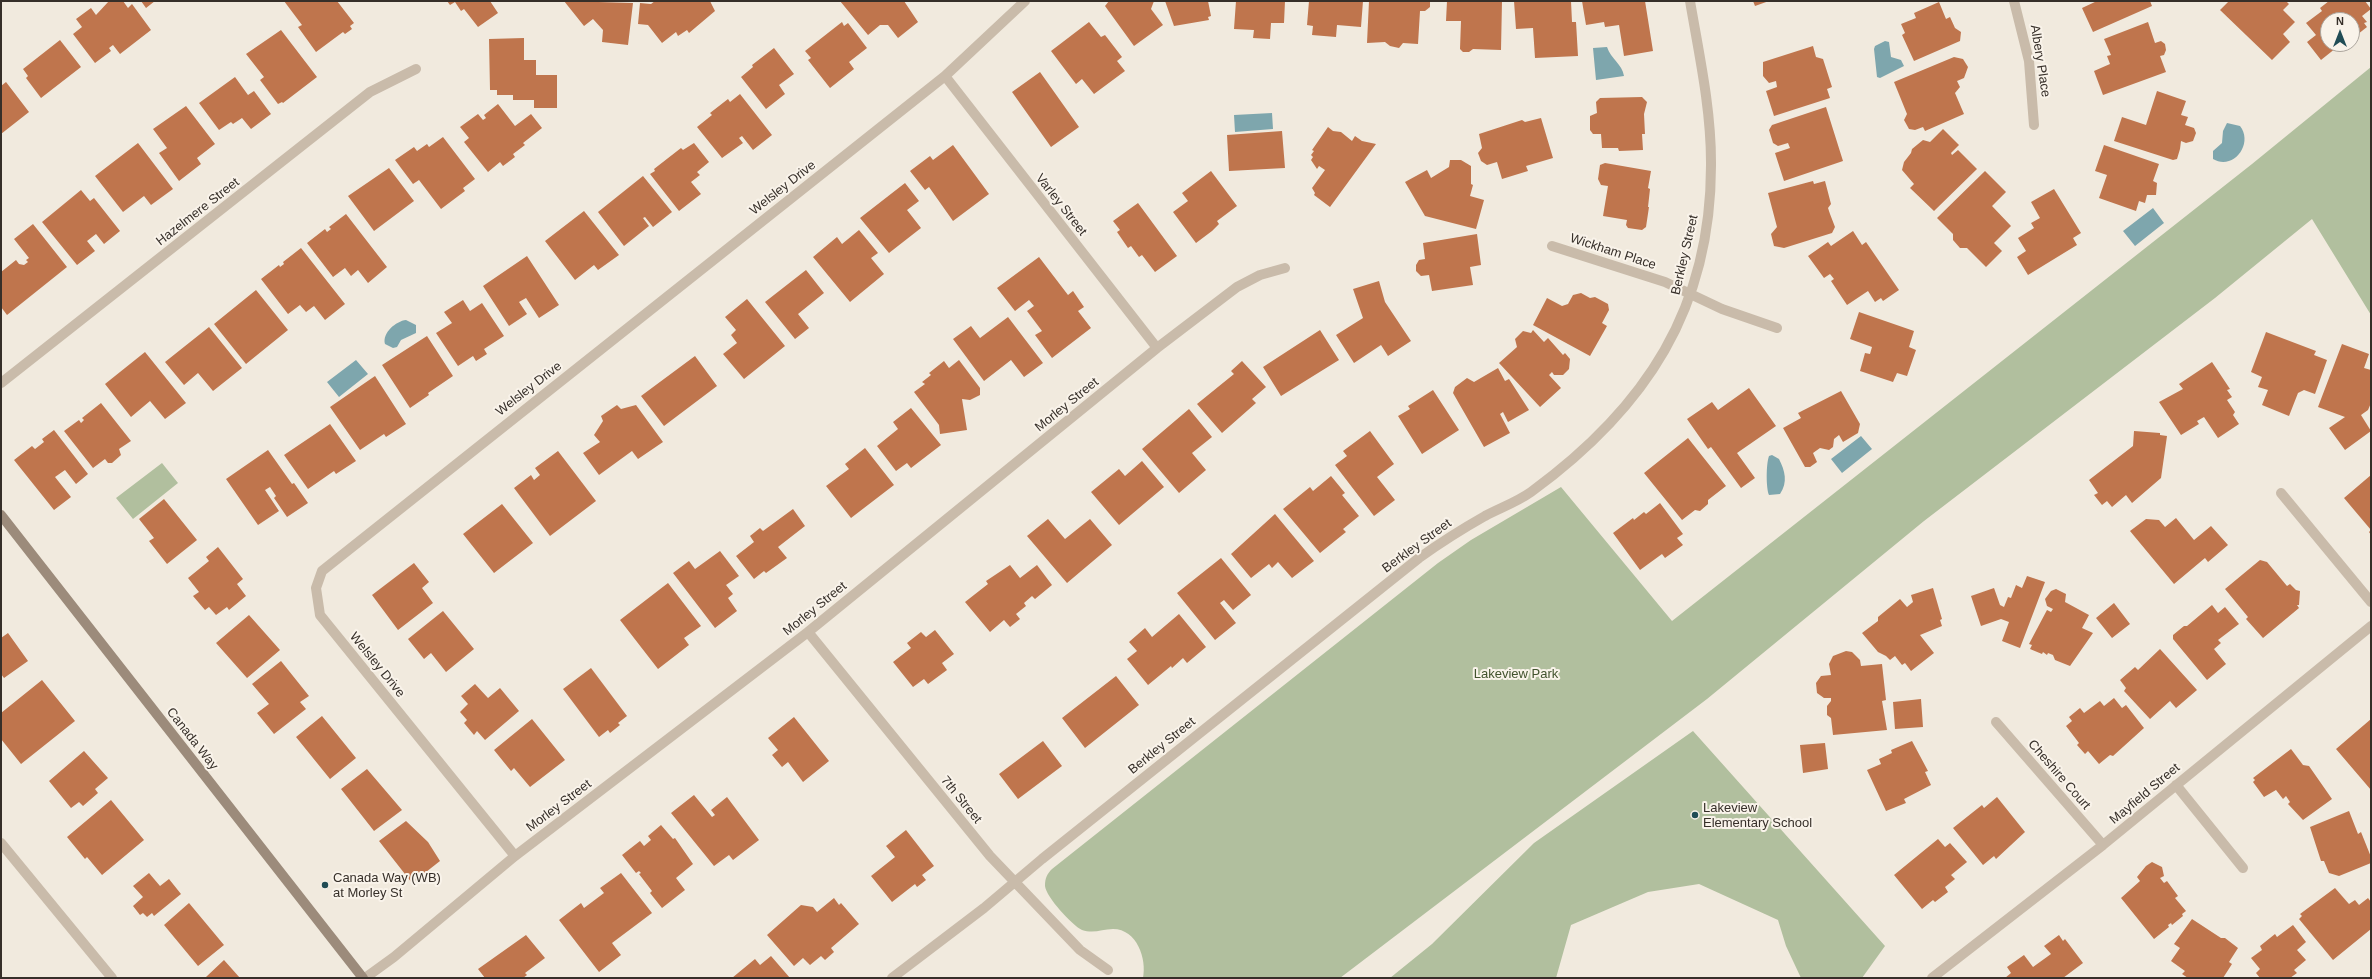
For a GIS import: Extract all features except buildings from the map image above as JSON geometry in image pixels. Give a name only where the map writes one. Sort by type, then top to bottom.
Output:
[{"type":"main road","name":"Canada Way","points":[[1,516],[364,978]]},
{"type":"street","name":"Welsley Drive","points":[[515,856],[320,615],[316,588],[322,572],[945,76],[1026,1]]},
{"type":"street","name":"Berkley Street","points":[[892,978],[1015,883],[1419,558],[1447,538],[1530,492],[1587,447],[1623,411],[1643,386],[1682,316],[1690,294],[1704,238],[1711,162],[1706,102],[1690,1]]},
{"type":"street","name":"Albery Place","points":[[2014,1],[2029,61],[2034,125]]},
{"type":"street","name":"Hazelmere Street","points":[[1,383],[370,92],[416,69]]},
{"type":"street","name":"Varley Street","points":[[945,76],[1157,348]]},
{"type":"street","name":"Wickham Place","points":[[1552,246],[1665,282],[1722,309],[1777,328]]},
{"type":"street","name":"Morley Street","points":[[364,978],[394,957],[515,856],[808,632],[1157,348],[1237,287],[1260,275],[1285,268]]},
{"type":"street","points":[[2281,493],[2371,602]]},
{"type":"street","name":"Mayfield Street","points":[[1932,978],[2103,844],[2371,626]]},
{"type":"street","name":"7th Street","points":[[808,632],[990,856],[1080,950],[1108,970]]},
{"type":"street","name":"Cheshire Court","points":[[1996,722],[2103,844]]},
{"type":"street","points":[[2176,785],[2243,868]]},
{"type":"street","points":[[1,843],[112,978]]},
{"type":"green space","name":"Lakeview Park","points":[[2371,67],[2371,315],[2312,219],[2215,298],[1924,521],[1707,699],[1340,978],[1143,978],[1144,970],[1142,954],[1134,939],[1121,930],[1082,930],[1066,917],[1046,891],[1045,883],[1047,876],[1052,869],[1438,563],[1471,540],[1561,487],[1672,621],[2252,164]]},
{"type":"green space","points":[[162,463],[178,483],[133,519],[116,498]]},
{"type":"green space","points":[[1693,731],[1885,946],[1862,978],[1801,978],[1786,946],[1778,920],[1699,884],[1648,892],[1571,925],[1556,978],[1390,978],[1432,944],[1534,843]]},
{"type":"water","points":[[1885,41],[1889,42],[1891,57],[1901,60],[1904,66],[1880,78],[1877,77],[1874,49],[1875,46]]},
{"type":"water","points":[[1607,47],[1621,68],[1624,76],[1596,80],[1593,48]]},
{"type":"water","points":[[1272,113],[1273,129],[1235,132],[1234,115]]},
{"type":"water","points":[[2227,123],[2240,126],[2244,133],[2243,148],[2234,159],[2220,162],[2213,159],[2213,151],[2222,143],[2223,131]]},
{"type":"water","points":[[2153,208],[2164,223],[2135,246],[2123,231]]},
{"type":"water","points":[[406,320],[416,325],[416,333],[401,340],[397,347],[393,348],[385,344],[386,336],[391,328],[394,325]]},
{"type":"water","points":[[356,360],[368,374],[339,397],[327,382]]},
{"type":"water","points":[[1861,436],[1872,449],[1842,473],[1831,459]]},
{"type":"water","points":[[1772,455],[1779,459],[1783,468],[1785,481],[1780,494],[1769,495],[1767,487],[1767,470],[1769,456]]},
{"type":"place","name":"Lakeview Elementary School","points":[[1695,815]]},
{"type":"place","name":"Canada Way (WB) at Morley St","points":[[325,885]]}]
